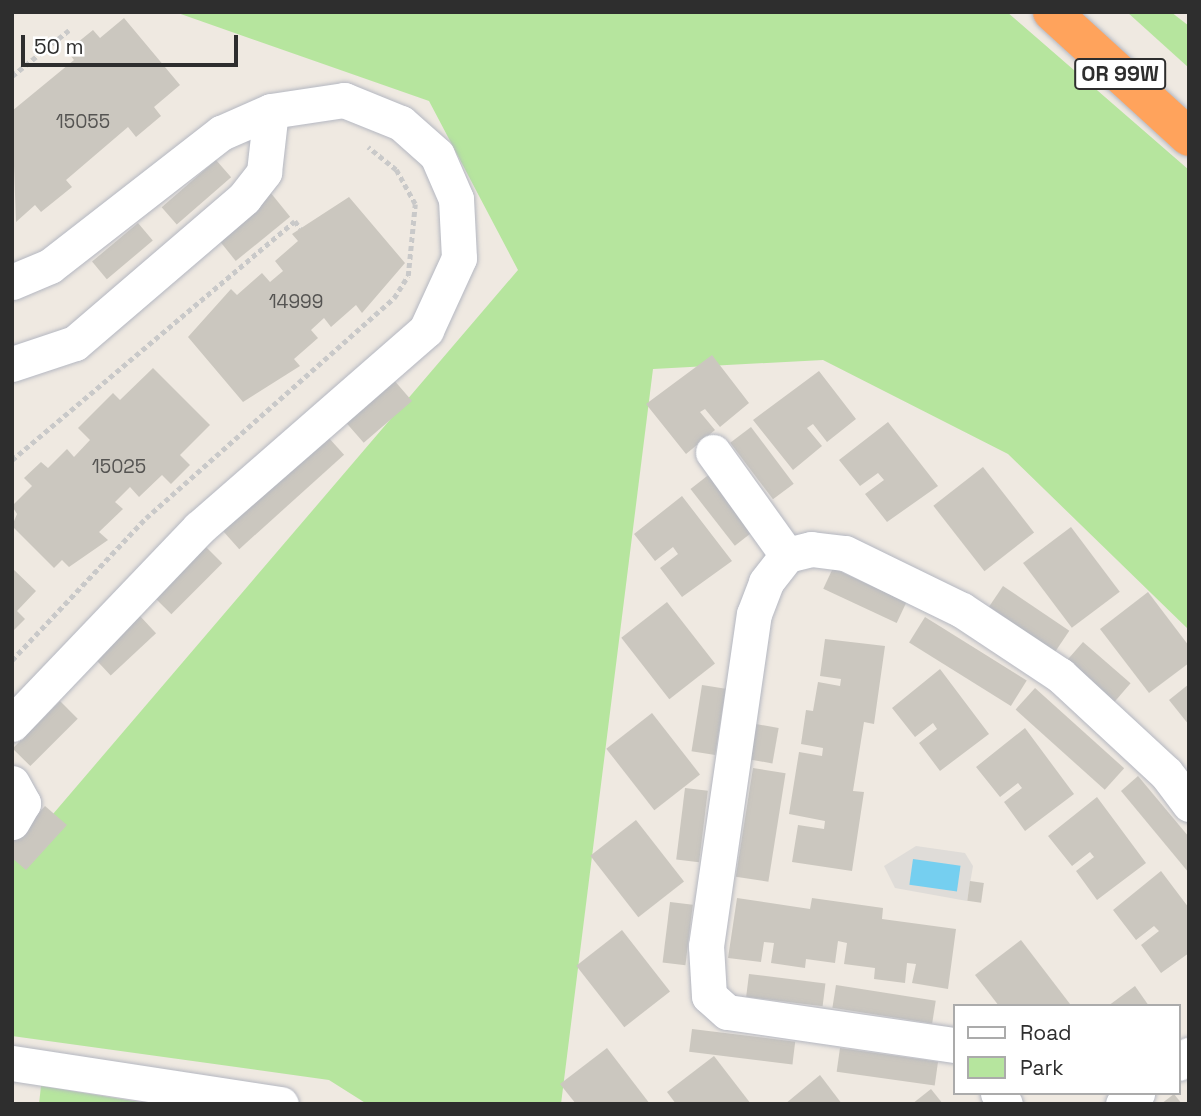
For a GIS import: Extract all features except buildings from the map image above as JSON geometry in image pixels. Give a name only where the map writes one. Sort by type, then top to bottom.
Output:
[{"type":"highway","name":"OR 99W","points":[[1052,12],[1189,137]]},
{"type":"street","points":[[12,282],[50,266],[222,133],[271,111],[344,100],[422,138],[456,199],[461,238],[455,274],[426,330],[199,528],[12,724]]},
{"type":"street","points":[[12,364],[75,344],[244,198],[264,172],[271,111]]},
{"type":"street","points":[[713,452],[787,555]]},
{"type":"street","points":[[953,1045],[727,1012],[709,996],[706,946],[754,614],[766,582],[787,555],[811,549],[845,553],[962,610],[1060,675],[1166,773],[1189,804]]},
{"type":"street","points":[[12,783],[23,803],[12,821]]},
{"type":"street","points":[[12,1063],[281,1104]]},
{"type":"path","points":[[12,76],[69,30]]},
{"type":"path","points":[[12,660],[146,518],[394,298],[408,276],[415,204],[396,170],[359,143]]},
{"type":"path","points":[[12,460],[295,221],[300,228]]},
{"type":"green space","points":[[175,12],[1007,12],[1189,170],[1189,630],[1008,454],[823,360],[653,369],[561,1104],[367,1104],[329,1080],[12,1036],[12,862],[518,270],[429,101]]},
{"type":"green space","points":[[1127,12],[1171,12],[1189,26],[1189,68]]},
{"type":"green space","points":[[41,1086],[109,1097],[152,1104],[39,1104]]},
{"type":"shaded area","points":[[916,846],[965,853],[973,866],[967,901],[895,888],[884,866]]},
{"type":"water","points":[[913,859],[961,866],[957,891],[909,885]]}]
